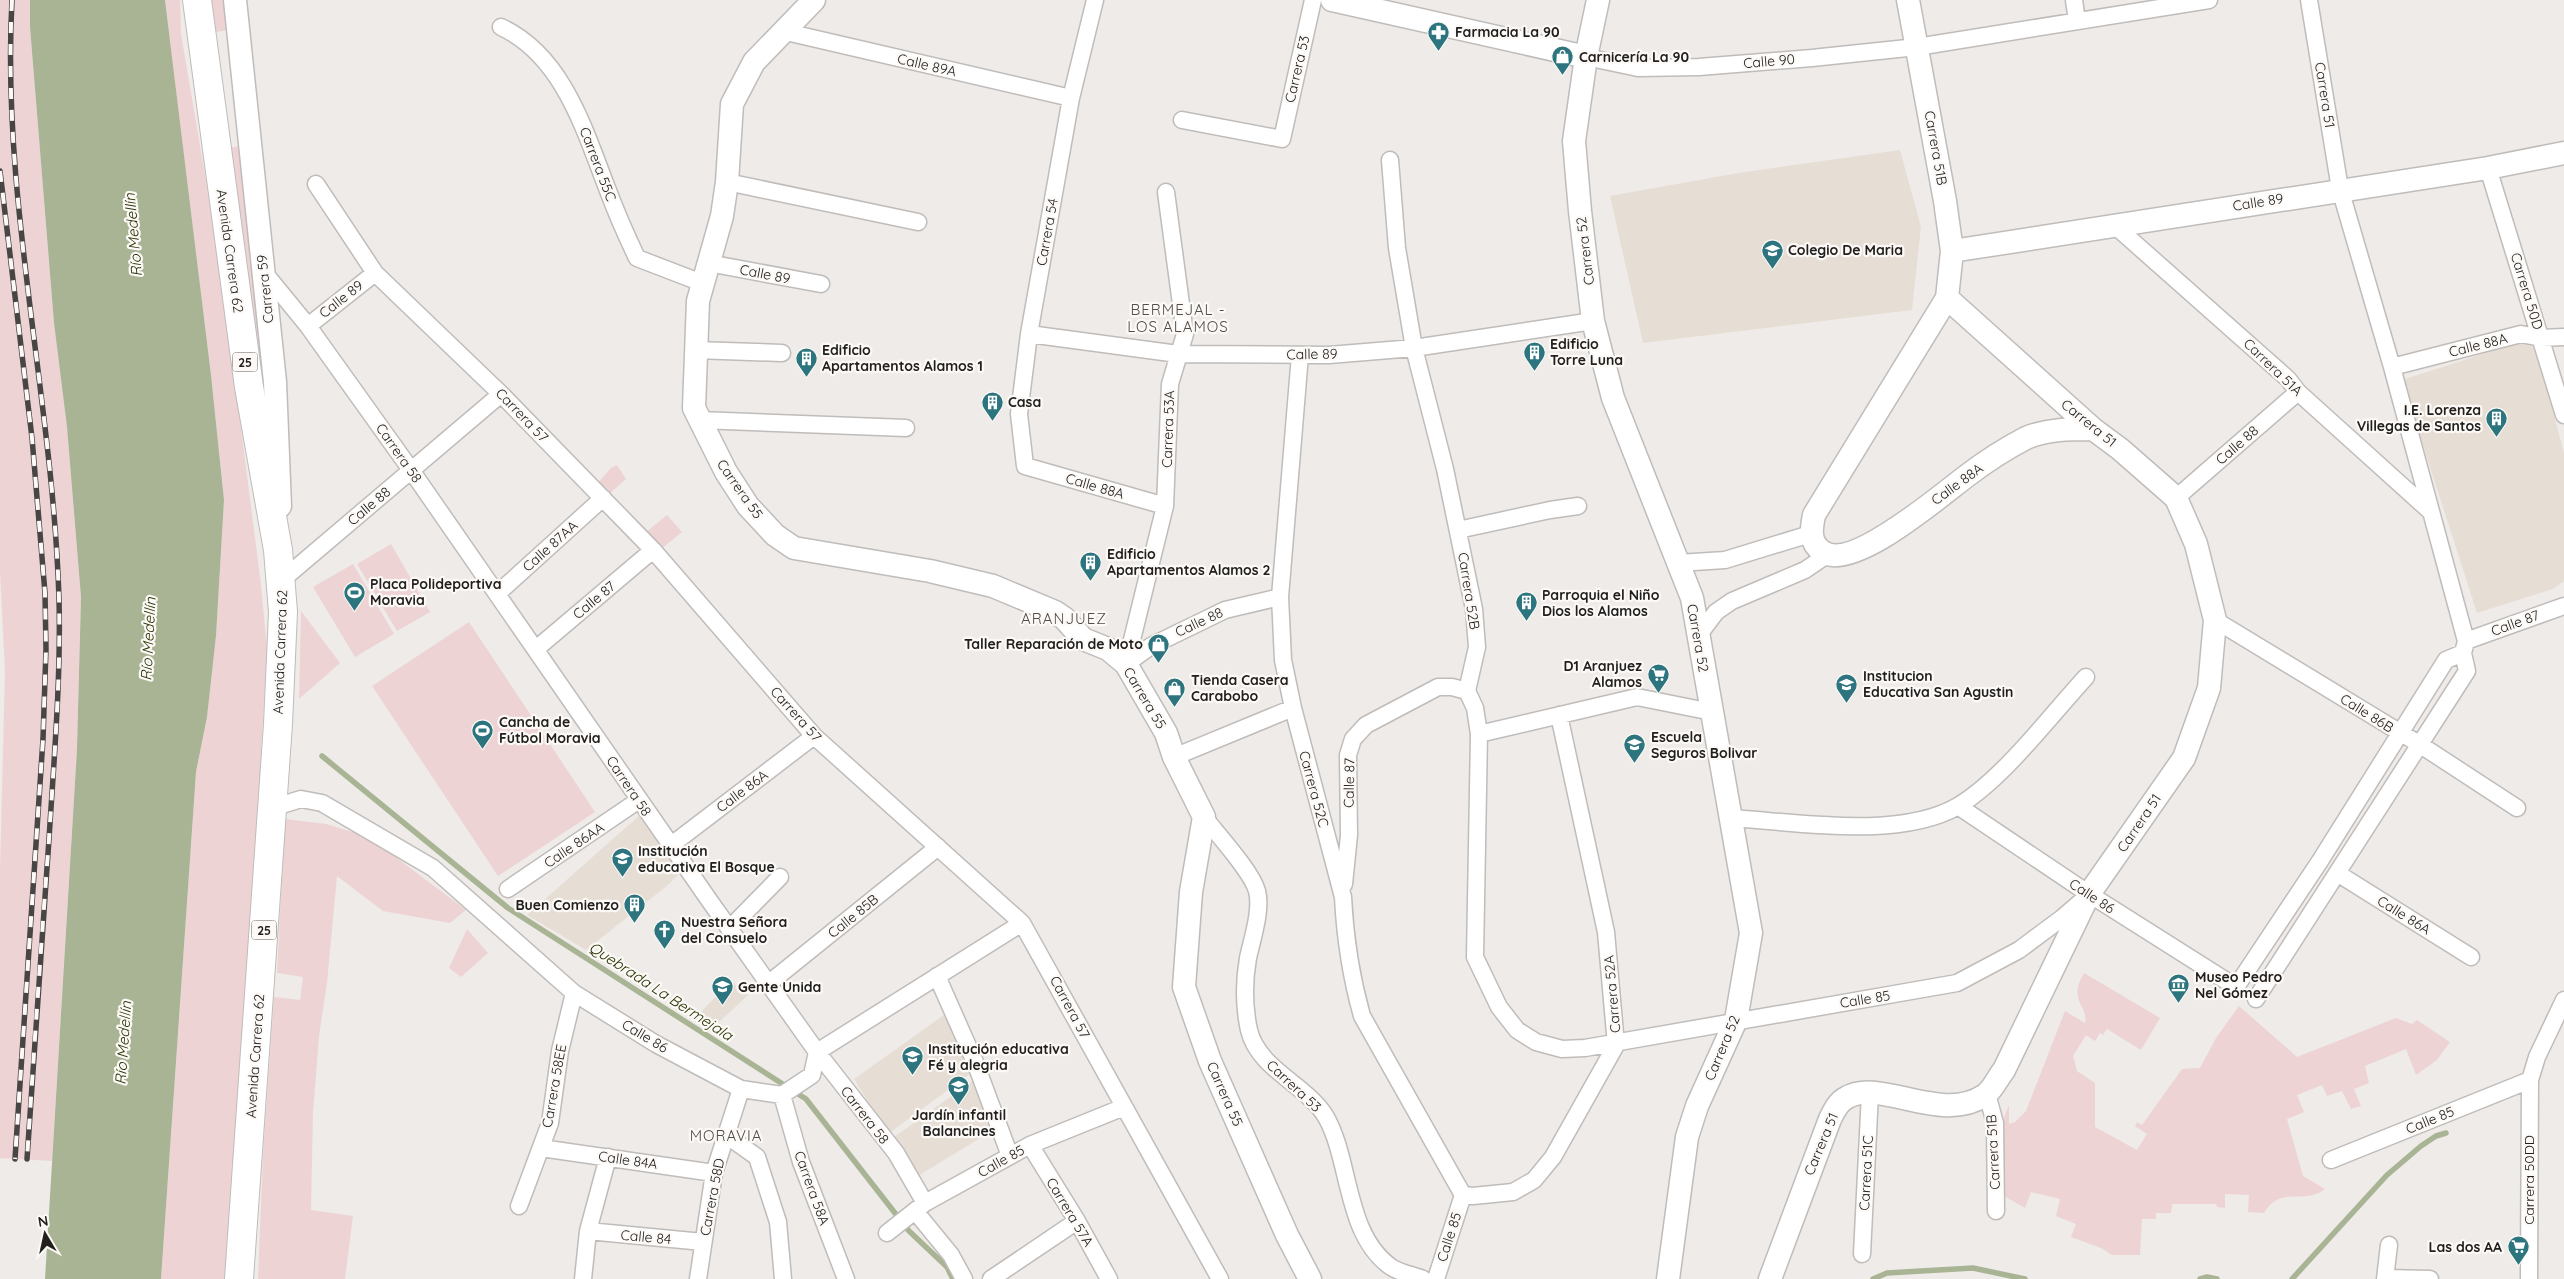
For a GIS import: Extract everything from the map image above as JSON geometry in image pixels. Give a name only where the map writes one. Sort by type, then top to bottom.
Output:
[{"type":"highway","name":"Avenida Carrera 62","points":[[197,0],[250,393],[282,580],[283,634],[239,1279]]},
{"type":"street","name":"Carrera 59","points":[[235,0],[276,394],[282,580]]},
{"type":"street","name":"Carrera 55","points":[[814,0],[754,62],[732,104],[727,182],[722,216],[698,301],[692,399],[699,420],[726,472],[748,506],[775,535],[794,548],[930,571],[993,586],[1055,612],[1064,618],[1083,639],[1108,649],[1126,664],[1166,733],[1174,757],[1204,817],[1191,892],[1184,987],[1210,1061],[1287,1235],[1310,1279]]},
{"type":"street","name":"Carrera 54","points":[[1025,466],[1018,414],[1029,334],[1071,98],[1095,0]]},
{"type":"street","name":"Carrera 53","points":[[1182,120],[1282,139],[1313,0]]},
{"type":"street","name":"Calle 90","points":[[1332,0],[1638,68],[1699,67],[1917,46],[2210,0]]},
{"type":"street","name":"Carrera 52","points":[[1598,0],[1586,56],[1574,141],[1593,321],[1613,398],[1692,598],[1751,933],[1736,1020],[1697,1106],[1687,1137],[1668,1279]]},
{"type":"street","name":"Carrera 51B","points":[[1908,0],[1936,144],[1952,251],[1947,298]]},
{"type":"street","points":[[2074,0],[2077,21]]},
{"type":"street","name":"Carrera 51","points":[[2256,999],[2467,671],[2465,647],[2392,367],[2340,189],[2308,0]]},
{"type":"street","name":"Carrera 55C","points":[[501,27],[518,35],[549,66],[578,112],[617,214],[637,258],[705,273]]},
{"type":"street","name":"Calle 89A","points":[[782,31],[1071,98]]},
{"type":"street","name":"Calle 89","points":[[1952,251],[2113,224],[2488,168],[2564,153]]},
{"type":"street","name":"Carrera 52B","points":[[1390,160],[1397,248],[1414,348],[1458,530],[1474,608],[1477,647],[1467,692]]},
{"type":"street","name":"Carrera 50D","points":[[2488,168],[2564,415]]},
{"type":"street","points":[[727,182],[918,222]]},
{"type":"street","name":"Carrera 57","points":[[316,184],[375,273],[501,394],[653,550],[814,736],[1022,923],[1220,1279]]},
{"type":"street","name":"Carrera 53A","points":[[1126,664],[1165,506],[1170,384],[1185,334],[1185,320],[1166,192]]},
{"type":"street","name":"Carrera 51A","points":[[2113,224],[2288,379],[2298,392],[2430,512]]},
{"type":"street","name":"Carrera 58","points":[[263,271],[308,326],[411,470],[670,846],[768,984],[817,1052],[896,1153],[917,1210],[951,1255],[964,1279]]},
{"type":"street","name":"Calle 89","points":[[308,326],[375,273]]},
{"type":"street","name":"Calle 89","points":[[705,273],[821,284]]},
{"type":"street","points":[[1827,555],[1818,549],[1810,534],[1814,515],[1947,298]]},
{"type":"street","name":"Carrera 51","points":[[1770,1279],[1830,1118],[1837,1105],[1847,1097],[1870,1092],[1942,1106],[1968,1103],[1987,1094],[2004,1070],[2089,894],[2184,758],[2209,688],[2215,620],[2196,544],[2176,498],[2120,449],[2093,429],[1947,298]]},
{"type":"street","name":"Calle 89","points":[[1029,334],[1178,354],[1329,355],[1414,348],[1593,321]]},
{"type":"street","name":"Calle 88A","points":[[2392,367],[2521,334],[2541,338],[2564,337]]},
{"type":"street","points":[[696,350],[782,353]]},
{"type":"street","name":"Carrera 52C","points":[[1300,355],[1280,597],[1283,660],[1293,708],[1343,897],[1344,921],[1354,986],[1362,1016],[1463,1195]]},
{"type":"street","name":"Calle 88","points":[[2176,498],[2298,392]]},
{"type":"street","name":"Calle 88","points":[[282,580],[501,394]]},
{"type":"street","points":[[699,420],[906,428]]},
{"type":"street","name":"Calle 88A","points":[[1698,636],[1716,612],[1732,601],[1804,570],[1827,555],[1840,556],[1866,548],[1970,473],[2027,438],[2059,430],[2093,429]]},
{"type":"street","name":"Calle 88A","points":[[1025,466],[1165,506]]},
{"type":"street","name":"Calle 87AA","points":[[497,594],[603,498]]},
{"type":"street","points":[[1458,530],[1550,510],[1578,506]]},
{"type":"street","points":[[1678,563],[1726,560],[1810,534]]},
{"type":"street","name":"Calle 87","points":[[536,649],[653,550]]},
{"type":"street","name":"Calle 88","points":[[1126,664],[1151,646],[1225,610],[1280,597]]},
{"type":"street","name":"Calle 87","points":[[2465,647],[2564,606]]},
{"type":"street","name":"Calle 86B","points":[[2215,620],[2419,744],[2517,808]]},
{"type":"street","points":[[2400,733],[2446,660],[2465,647]]},
{"type":"street","points":[[1731,818],[1863,826],[1911,823],[1958,806],[1995,777],[2086,677]]},
{"type":"street","name":"Calle 87","points":[[1343,897],[1349,835],[1348,755],[1353,739],[1366,725],[1438,687],[1452,687],[1467,692]]},
{"type":"street","points":[[1467,692],[1475,708],[1479,734],[1475,956],[1486,984],[1499,1007],[1517,1030],[1536,1042],[1562,1048],[1616,1044]]},
{"type":"street","points":[[1479,734],[1637,697],[1712,712]]},
{"type":"street","points":[[1174,757],[1293,708]]},
{"type":"street","name":"Carrera 52A","points":[[1463,1195],[1483,1196],[1513,1192],[1534,1180],[1553,1157],[1616,1044],[1606,932],[1559,715]]},
{"type":"street","name":"Calle 86","points":[[1958,806],[2089,894],[2236,987],[2320,861],[2400,733]]},
{"type":"street","name":"Calle 86A","points":[[670,846],[814,736]]},
{"type":"street","name":"Calle 86","points":[[272,808],[301,799],[322,803],[433,868],[574,993],[656,1044],[742,1089],[785,1093]]},
{"type":"street","name":"Calle 86AA","points":[[508,889],[639,800]]},
{"type":"street","name":"Carrera 53","points":[[1204,817],[1250,874],[1258,892],[1254,933],[1248,959],[1245,1001],[1249,1032],[1260,1054],[1324,1115],[1337,1140],[1349,1197],[1373,1251],[1392,1268],[1423,1279]]},
{"type":"street","name":"Calle 85B","points":[[768,984],[938,847]]},
{"type":"street","name":"Calle 86A","points":[[2337,873],[2470,957]]},
{"type":"street","points":[[729,928],[780,877]]},
{"type":"street","name":"Calle 85","points":[[1616,1044],[1736,1020],[1957,984],[2019,950],[2062,918],[2089,894]]},
{"type":"street","points":[[785,1093],[812,1075],[817,1052],[1022,923]]},
{"type":"street","points":[[937,976],[975,1062],[1010,1156]]},
{"type":"street","name":"Carrera 58EE","points":[[519,1206],[550,1123],[560,1051],[574,993]]},
{"type":"street","name":"Carrera 50DD","points":[[2529,1279],[2530,1080],[2537,1058],[2564,1000]]},
{"type":"street","name":"Calle 85","points":[[2331,1160],[2530,1080]]},
{"type":"street","name":"Carrera 58D","points":[[698,1279],[714,1173],[742,1089]]},
{"type":"street","name":"Carrera 51C","points":[[1862,1254],[1870,1092]]},
{"type":"street","name":"Carrera 58A","points":[[785,1093],[801,1162],[846,1279]]},
{"type":"street","name":"Carrera 51B","points":[[1987,1094],[1995,1123],[1996,1211]]},
{"type":"street","name":"Calle 85","points":[[890,1231],[917,1210],[1030,1145],[1124,1106]]},
{"type":"street","points":[[726,1135],[757,1157],[778,1222],[783,1279]]},
{"type":"street","name":"Carrera 57A","points":[[1030,1145],[1077,1221],[1109,1279]]},
{"type":"street","name":"Calle 84A","points":[[542,1148],[714,1173]]},
{"type":"street","points":[[584,1279],[588,1231],[608,1157]]},
{"type":"street","name":"Calle 85","points":[[1436,1279],[1463,1195]]},
{"type":"street","points":[[991,1279],[1077,1221]]},
{"type":"street","name":"Calle 84","points":[[588,1231],[703,1242]]},
{"type":"street","points":[[2389,1245],[2385,1278],[2430,1279]]},
{"type":"shaded area","points":[[0,0],[30,0],[30,27],[54,323],[67,427],[81,597],[77,749],[52,1161],[0,1158],[0,870],[5,672],[0,572]]},
{"type":"shaded area","points":[[165,0],[180,0],[181,34],[220,263],[261,585],[267,649],[252,913],[225,1279],[161,1279],[196,772],[207,717],[216,636],[224,500],[211,375]]},
{"type":"shaded area","points":[[209,0],[225,0],[228,30],[211,33]]},
{"type":"shaded area","points":[[240,146],[270,402],[260,403],[227,148]]},
{"type":"shaded area","name":"Colegio De Maria","points":[[1900,150],[1921,227],[1912,310],[1643,343],[1610,196],[1738,173]]},
{"type":"shaded area","points":[[2520,342],[2536,348],[2564,453],[2564,581],[2553,589],[2477,613],[2402,380]]},
{"type":"shaded area","points":[[617,465],[626,479],[607,496],[596,485],[611,468]]},
{"type":"shaded area","points":[[667,515],[682,532],[660,550],[645,533]]},
{"type":"shaded area","name":"Placa Polideportiva Moravia","points":[[391,544],[430,612],[397,631],[357,564]]},
{"type":"shaded area","name":"Placa Polideportiva Moravia","points":[[353,564],[394,634],[355,657],[313,587]]},
{"type":"shaded area","points":[[301,611],[340,663],[299,699]]},
{"type":"shaded area","name":"Cancha de Fútbol Moravia","points":[[469,622],[595,812],[498,876],[372,686]]},
{"type":"shaded area","name":"Institución educativa El Bosque","points":[[640,815],[681,872],[668,885],[586,950],[527,915]]},
{"type":"shaded area","points":[[285,819],[326,824],[369,837],[466,910],[450,923],[383,911],[337,876],[327,983],[319,1036],[313,1113],[311,1210],[353,1216],[345,1279],[258,1279],[263,1155],[274,997],[300,1000],[303,977],[277,973]]},
{"type":"shaded area","points":[[467,929],[488,953],[461,977],[449,968]]},
{"type":"shaded area","points":[[2084,973],[2160,1018],[2141,1050],[2107,1029],[2103,1035],[2100,1033],[2095,1041],[2086,1035],[2073,1056],[2077,1071],[2095,1083],[2095,1127],[2137,1150],[2147,1134],[2135,1126],[2137,1122],[2142,1125],[2182,1069],[2200,1068],[2216,1038],[2239,1006],[2297,1057],[2396,1018],[2412,1024],[2417,1020],[2450,1042],[2437,1060],[2416,1075],[2406,1049],[2365,1066],[2369,1083],[2354,1089],[2361,1106],[2351,1109],[2342,1091],[2327,1096],[2322,1085],[2297,1095],[2304,1112],[2287,1119],[2303,1176],[2325,1189],[2309,1196],[2278,1199],[2264,1213],[2248,1212],[2249,1195],[2225,1194],[2225,1208],[2217,1207],[2216,1204],[2172,1204],[2171,1213],[2156,1213],[2156,1219],[2142,1219],[2140,1255],[2112,1255],[2101,1248],[2071,1237],[2076,1224],[2056,1216],[2060,1199],[2031,1192],[2025,1208],[2002,1195],[2004,1118],[2009,1105],[2009,1124],[2015,1122],[2026,1111],[2065,1011],[2085,1023],[2084,1012],[2078,997],[2079,982]]},
{"type":"shaded area","name":"Gente Unida","points":[[731,981],[748,995],[713,1028],[696,1017]]},
{"type":"shaded area","name":"Institución educativa Fé y alegria","points":[[944,1015],[971,1073],[888,1134],[854,1079]]},
{"type":"shaded area","name":"Jardín infantil Balancines","points":[[974,1080],[990,1132],[918,1176],[894,1137]]},
{"type":"water","name":"Río Medellín","points":[[30,0],[165,0],[211,375],[224,500],[216,636],[207,717],[196,772],[161,1279],[45,1279],[77,749],[81,597],[67,427],[54,323],[30,27]]},
{"type":"waterway","name":"Quebrada La Bermejala","points":[[322,756],[508,908],[806,1099],[909,1231],[947,1267],[953,1279]]},
{"type":"waterway","name":"Quebrada La Bermejala","points":[[2292,1279],[2387,1175],[2421,1146],[2436,1136],[2446,1133]]},
{"type":"waterway","name":"Quebrada La Bermejala","points":[[1873,1279],[1887,1273],[1973,1268],[2025,1279]]},
{"type":"waterway","name":"Quebrada La Bermejala","points":[[2200,1279],[2207,1277],[2217,1279]]},
{"type":"railway","points":[[12,0],[11,75],[14,150],[20,225],[48,449],[59,599],[57,719],[27,1159]]},
{"type":"railway","points":[[0,171],[32,438],[45,593],[46,649],[43,739],[15,1159]]},
{"type":"place","name":"Farmacia La 90","points":[[1439,51]]},
{"type":"place","name":"Carnicería La 90","points":[[1563,76]]},
{"type":"place","name":"Colegio De Maria","points":[[1772,269]]},
{"type":"place","name":"Edificio Torre Luna","points":[[1534,371]]},
{"type":"place","name":"Edificio Apartamentos Alamos 1","points":[[806,377]]},
{"type":"place","name":"Casa","points":[[992,421]]},
{"type":"place","name":"I.E. Lorenza Villegas de Santos","points":[[2497,437]]},
{"type":"place","name":"Edificio Apartamentos Alamos 2","points":[[1091,581]]},
{"type":"place","name":"Placa Polideportiva Moravia","points":[[354,611]]},
{"type":"place","name":"Parroquia el Niño Dios los Alamos","points":[[1526,622]]},
{"type":"place","name":"Taller Reparación de Moto","points":[[1159,663]]},
{"type":"place","name":"D1 Aranjuez Alamos","points":[[1658,693]]},
{"type":"place","name":"Institucion Educativa San Agustin","points":[[1847,703]]},
{"type":"place","name":"Tienda Casera Carabobo","points":[[1175,707]]},
{"type":"place","name":"Cancha de Fútbol Moravia","points":[[483,749]]},
{"type":"place","name":"Escuela Seguros Bolivar","points":[[1635,764]]},
{"type":"place","name":"Institución educativa El Bosque","points":[[622,878]]},
{"type":"place","name":"Buen Comienzo","points":[[635,924]]},
{"type":"place","name":"Nuestra Señora del Consuelo","points":[[665,949]]},
{"type":"place","name":"Museo Pedro Nel Gómez","points":[[2179,1004]]},
{"type":"place","name":"Gente Unida","points":[[722,1006]]},
{"type":"place","name":"Institución educativa Fé y alegria","points":[[912,1076]]},
{"type":"place","name":"Jardín infantil Balancines","points":[[959,1106]]},
{"type":"place","name":"Las dos AA","points":[[2518,1266]]},
{"type":"district","name":"BERMEJAL - LOS ALAMOS","points":[[1178,318]]},
{"type":"district","name":"ARANJUEZ","points":[[1064,618]]},
{"type":"district","name":"MORAVIA","points":[[726,1135]]}]
